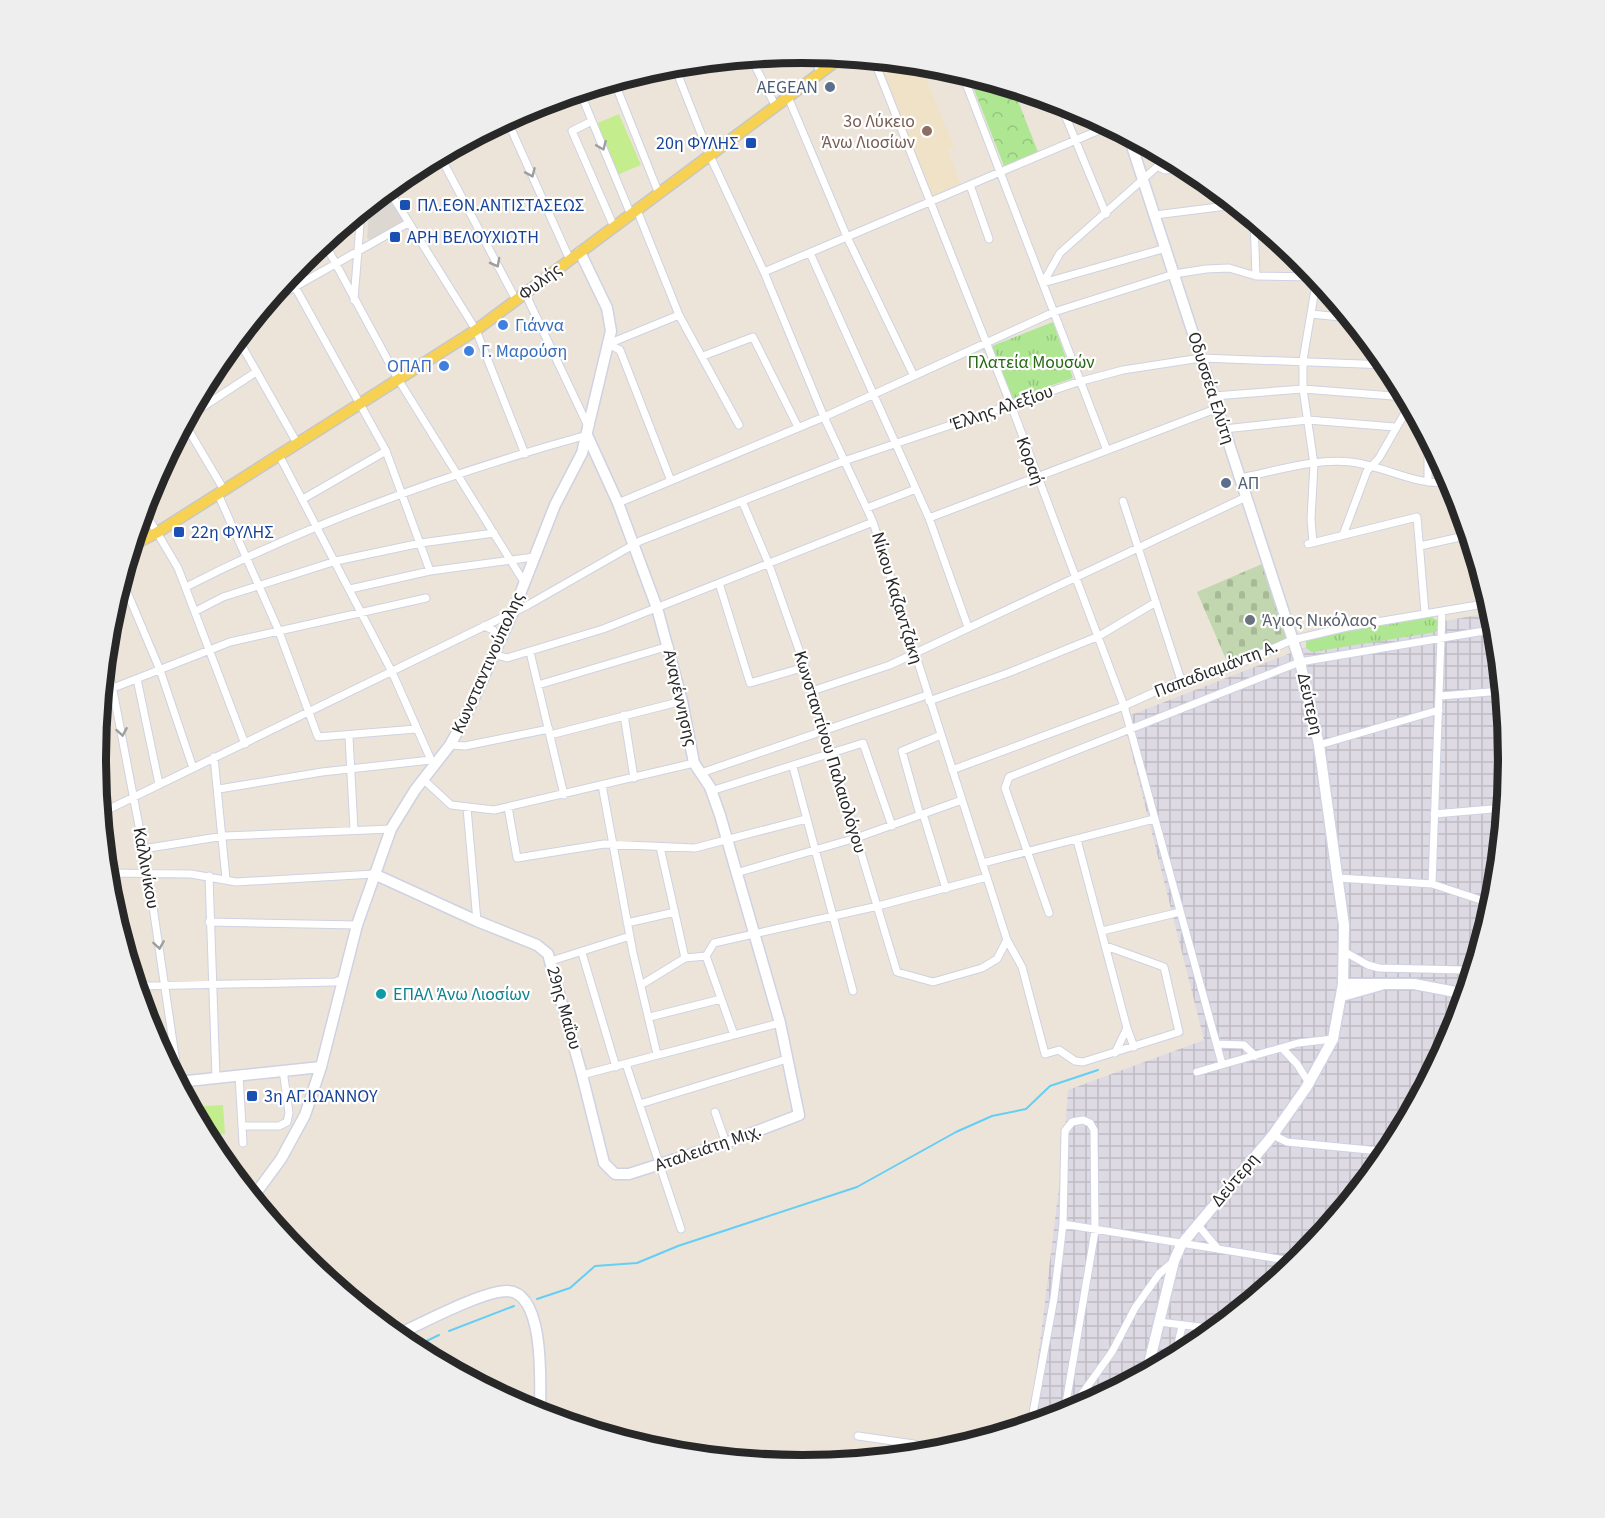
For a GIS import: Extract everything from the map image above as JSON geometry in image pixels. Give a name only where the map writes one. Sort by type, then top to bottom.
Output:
[{"type":"main road","name":"Φυλής","points":[[141,541],[476,330],[834,64]]},
{"type":"street","points":[[816,63],[821,73]]},
{"type":"street","points":[[754,64],[776,106]]},
{"type":"street","name":"Κοραή","points":[[877,67],[1011,405],[1035,476],[1124,705],[1222,1064]]},
{"type":"street","name":"Νίκου Καζαντζάκη","points":[[678,74],[710,156],[764,272],[824,417],[873,522],[1007,940],[1022,967],[1045,1054],[1064,1051],[1079,1062],[1115,1053]]},
{"type":"street","points":[[966,83],[1054,312],[1078,382],[1106,448]]},
{"type":"street","points":[[617,89],[659,194]]},
{"type":"street","points":[[788,97],[847,237],[913,374]]},
{"type":"street","points":[[583,99],[679,315],[739,425]]},
{"type":"street","points":[[1065,114],[1106,214]]},
{"type":"street","points":[[592,121],[572,131],[614,227]]},
{"type":"street","points":[[511,128],[570,260]]},
{"type":"street","points":[[764,272],[1099,130]]},
{"type":"street","name":"Οδυσσέα Ελύτη","points":[[1134,147],[1292,640]]},
{"type":"street","name":"Αναγέννησης","points":[[444,163],[581,411],[587,424],[587,435],[618,503],[669,646],[694,763],[711,791],[726,839],[780,1023],[799,1115]]},
{"type":"street","points":[[1043,283],[1060,253],[1162,163]]},
{"type":"street","points":[[1159,167],[1165,170],[1172,169]]},
{"type":"street","points":[[970,185],[989,239]]},
{"type":"street","points":[[393,197],[476,330],[525,454]]},
{"type":"street","points":[[1155,215],[1225,206]]},
{"type":"street","points":[[354,300],[360,222]]},
{"type":"street","points":[[287,291],[408,224]]},
{"type":"street","points":[[1254,231],[1256,276]]},
{"type":"street","points":[[1043,283],[1166,248]]},
{"type":"street","points":[[329,250],[398,379],[513,560],[524,582]]},
{"type":"street","name":"Κωνσταντινούπολης","points":[[257,1192],[281,1159],[305,1115],[321,1067],[357,925],[391,829],[424,780],[433,762],[450,745],[513,612],[555,505],[582,453],[611,331],[607,308],[580,252]]},
{"type":"street","points":[[810,253],[916,489],[968,627]]},
{"type":"street","points":[[618,503],[824,417],[913,374],[1054,312],[1174,274],[1229,268],[1256,276],[1304,277]]},
{"type":"street","points":[[295,287],[386,451],[430,571]]},
{"type":"street","points":[[1315,288],[1303,360],[1303,389],[1314,464],[1310,543],[1417,517],[1425,613]]},
{"type":"street","points":[[1311,314],[1340,317]]},
{"type":"street","points":[[608,344],[679,315]]},
{"type":"street","points":[[703,356],[753,337],[798,427]]},
{"type":"street","points":[[608,344],[620,350],[671,481]]},
{"type":"street","points":[[242,347],[297,443]]},
{"type":"street","name":"Έλλης Αλεξίου","points":[[108,809],[513,612],[633,545],[844,461],[1078,382],[1123,370],[1201,358],[1376,364]]},
{"type":"street","points":[[202,407],[256,372]]},
{"type":"street","points":[[1214,396],[1303,389],[1395,395]]},
{"type":"street","points":[[581,411],[594,408]]},
{"type":"street","points":[[928,518],[1106,448],[1218,408]]},
{"type":"street","points":[[1343,535],[1371,466],[1379,458],[1405,411]]},
{"type":"street","points":[[1224,429],[1308,420],[1395,427]]},
{"type":"street","points":[[188,432],[221,492],[245,556],[278,629],[318,737],[350,737],[416,729]]},
{"type":"street","points":[[186,587],[245,556],[317,525],[587,435]]},
{"type":"street","points":[[303,499],[386,451]]},
{"type":"street","points":[[1428,453],[1428,482]]},
{"type":"street","points":[[219,789],[351,770],[433,762],[392,672],[279,455]]},
{"type":"street","points":[[812,690],[890,665],[1138,549],[1240,482],[1314,464],[1350,462],[1428,482],[1441,482]]},
{"type":"street","points":[[867,508],[916,489]]},
{"type":"street","name":"Κωνσταντίνου Παλαιολόγου","points":[[742,501],[768,562],[805,667],[897,972],[933,981],[992,963],[1007,940]]},
{"type":"street","points":[[1123,501],[1181,680]]},
{"type":"street","points":[[149,518],[186,587],[245,744]]},
{"type":"street","points":[[494,654],[507,658],[603,629],[873,522]]},
{"type":"street","points":[[195,611],[223,597],[336,561],[421,543],[494,533]]},
{"type":"street","points":[[1420,546],[1463,537]]},
{"type":"street","points":[[350,589],[430,571],[534,557]]},
{"type":"street","points":[[719,583],[750,682],[805,667]]},
{"type":"street","points":[[127,592],[160,670],[193,768]]},
{"type":"street","points":[[110,689],[210,649],[278,629],[426,598]]},
{"type":"street","points":[[701,773],[824,730],[1008,673],[1099,636],[1156,602]]},
{"type":"street","name":"Παπαδιαμάντη Α.","points":[[952,770],[1124,705],[1181,680],[1230,668],[1292,640],[1425,613],[1481,605]]},
{"type":"street","points":[[1432,884],[1442,611]]},
{"type":"street","points":[[484,626],[493,630],[499,641]]},
{"type":"street","points":[[1049,913],[1005,788],[1009,777],[1300,662],[1486,631]]},
{"type":"street","name":"Δεύτερη","points":[[1149,1362],[1174,1261],[1181,1245],[1273,1135],[1309,1083],[1333,1039],[1342,996],[1345,952],[1338,878],[1319,745],[1300,662],[1292,640]]},
{"type":"street","points":[[538,685],[669,646]]},
{"type":"street","points":[[530,652],[564,795]]},
{"type":"street","name":"Καλλινίκου","points":[[111,676],[148,873],[176,1063]]},
{"type":"street","points":[[137,679],[159,784]]},
{"type":"street","points":[[1440,696],[1495,692]]},
{"type":"street","points":[[450,745],[465,747],[549,732],[682,701]]},
{"type":"street","points":[[1319,745],[1439,710]]},
{"type":"street","points":[[624,715],[634,778]]},
{"type":"street","points":[[941,735],[905,748],[901,754],[946,889]]},
{"type":"street","points":[[350,737],[354,830]]},
{"type":"street","points":[[711,791],[793,767],[863,743],[892,826]]},
{"type":"street","points":[[214,758],[224,836],[226,879]]},
{"type":"street","points":[[424,780],[446,802],[467,808],[494,810],[694,763]]},
{"type":"street","points":[[793,767],[853,991]]},
{"type":"street","points":[[602,785],[627,923],[657,1054]]},
{"type":"street","points":[[736,873],[856,838],[962,800]]},
{"type":"street","points":[[508,807],[517,858],[613,844],[695,848],[806,819]]},
{"type":"street","points":[[467,808],[477,921]]},
{"type":"street","points":[[1434,814],[1497,809]]},
{"type":"street","points":[[983,863],[1154,819]]},
{"type":"street","points":[[143,849],[224,836],[391,829]]},
{"type":"street","points":[[1077,840],[1126,1028],[1134,1047]]},
{"type":"street","points":[[660,847],[685,958]]},
{"type":"street","points":[[116,873],[209,876],[236,882],[374,874]]},
{"type":"street","name":"29ης Μαΐου","points":[[374,874],[477,921],[537,945],[551,961],[604,1162],[615,1174]]},
{"type":"street","points":[[209,876],[216,1078]]},
{"type":"street","points":[[706,956],[714,944],[753,933],[878,906],[987,877]]},
{"type":"street","points":[[1338,878],[1432,884],[1484,901]]},
{"type":"street","points":[[627,923],[675,912]]},
{"type":"street","points":[[1102,931],[1180,912]]},
{"type":"street","points":[[209,922],[357,925]]},
{"type":"street","points":[[551,961],[630,936]]},
{"type":"street","points":[[1106,946],[1158,963],[1166,972],[1179,1032],[1115,1053]]},
{"type":"street","points":[[1345,952],[1368,965],[1379,968],[1466,970]]},
{"type":"street","points":[[582,953],[616,1067]]},
{"type":"street","points":[[641,985],[685,958],[706,956]]},
{"type":"street","points":[[706,956],[734,1035]]},
{"type":"street","points":[[144,986],[335,982],[343,979]]},
{"type":"street","points":[[1343,984],[1361,982],[1382,985],[1430,985],[1459,992]]},
{"type":"street","points":[[1342,996],[1382,985]]},
{"type":"street","points":[[650,1017],[721,999]]},
{"type":"street","points":[[582,1074],[780,1023]]},
{"type":"street","points":[[1115,1053],[1126,1028]]},
{"type":"street","points":[[1197,1072],[1298,1042],[1333,1039]]},
{"type":"street","points":[[1217,1044],[1244,1045],[1255,1056]]},
{"type":"street","points":[[1282,1048],[1298,1064],[1309,1083]]},
{"type":"street","points":[[640,1104],[787,1059]]},
{"type":"street","points":[[626,1064],[681,1229]]},
{"type":"street","points":[[186,1082],[321,1067]]},
{"type":"street","points":[[242,1126],[279,1126],[287,1122],[289,1113],[283,1070]]},
{"type":"street","points":[[239,1075],[243,1143]]},
{"type":"street","points":[[715,1112],[726,1143]]},
{"type":"street","name":"Αταλειάτη Μιχ.","points":[[615,1174],[629,1174],[726,1143],[799,1115]]},
{"type":"street","points":[[1033,1416],[1054,1298],[1063,1224],[1065,1131],[1072,1122],[1079,1120],[1090,1123],[1094,1130],[1095,1231],[1066,1403]]},
{"type":"street","points":[[1273,1135],[1287,1142],[1378,1151]]},
{"type":"street","points":[[1063,1224],[1181,1245],[1285,1260]]},
{"type":"street","points":[[1197,1224],[1218,1249]]},
{"type":"street","points":[[1080,1397],[1112,1352],[1135,1308],[1159,1274],[1174,1261]]},
{"type":"street","points":[[406,1331],[485,1296],[507,1291],[517,1293],[526,1300],[535,1327],[541,1365],[540,1404]]},
{"type":"street","points":[[1159,1322],[1203,1328]]},
{"type":"street","points":[[1178,1345],[1182,1326]]},
{"type":"street","points":[[858,1436],[918,1445]]},
{"type":"shaded area","name":"3ο Λύκειο Άνω Λιοσίων","points":[[882,68],[924,74],[954,147],[948,150],[961,186],[933,198]]},
{"type":"shaded area","points":[[390,199],[403,221],[370,240],[367,238],[369,215]]},
{"type":"shaded area","points":[[1483,614],[1493,668],[1497,713],[1497,805],[1493,850],[1485,895],[1462,983],[1427,1067],[1381,1146],[1355,1183],[1295,1251],[1226,1311],[1189,1338],[1110,1383],[1027,1418],[1034,1392],[1064,1146],[1068,1090],[1204,1040],[1123,718],[1306,647]]},
{"type":"green space","points":[[972,84],[1017,97],[1038,152],[1004,166]]},
{"type":"green space","points":[[619,114],[641,165],[617,175],[595,124]]},
{"type":"green space","name":"Πλατεία Μουσών","points":[[1053,322],[1073,378],[1012,399],[992,346]]},
{"type":"green space","points":[[1262,564],[1289,641],[1228,664],[1197,592]]},
{"type":"green space","points":[[1432,617],[1438,621],[1436,632],[1312,652],[1306,648],[1306,640],[1309,638]]},
{"type":"green space","points":[[223,1105],[225,1134],[217,1134],[205,1114],[204,1106]]},
{"type":"waterway","points":[[537,1299],[570,1288],[595,1266],[637,1263],[678,1246],[857,1187],[956,1132],[992,1116],[1026,1109],[1050,1086],[1098,1070]]},
{"type":"waterway","points":[[449,1331],[514,1306]]},
{"type":"waterway","points":[[423,1343],[439,1335]]},
{"type":"place","name":"AEGEAN","points":[[830,87]]},
{"type":"place","name":"3ο Λύκειο Άνω Λιοσίων","points":[[927,131]]},
{"type":"place","name":"20η ΦΥΛΗΣ","points":[[751,143]]},
{"type":"place","name":"ΠΛ.ΕΘΝ.ΑΝΤΙΣΤΑΣΕΩΣ","points":[[405,205]]},
{"type":"place","name":"ΑΡΗ ΒΕΛΟΥΧΙΩΤΗ","points":[[395,237]]},
{"type":"place","name":"Γιάννα","points":[[503,325]]},
{"type":"place","name":"Γ. Μαρούση","points":[[469,351]]},
{"type":"place","name":"ΟΠΑΠ","points":[[444,366]]},
{"type":"place","name":"ΑΠ","points":[[1226,483]]},
{"type":"place","name":"22η ΦΥΛΗΣ","points":[[179,532]]},
{"type":"place","name":"Άγιος Νικόλαος","points":[[1250,620]]},
{"type":"place","name":"ΕΠΑΛ Άνω Λιοσίων","points":[[381,994]]},
{"type":"place","name":"3η ΑΓ.ΙΩΑΝΝΟΥ","points":[[252,1096]]}]
